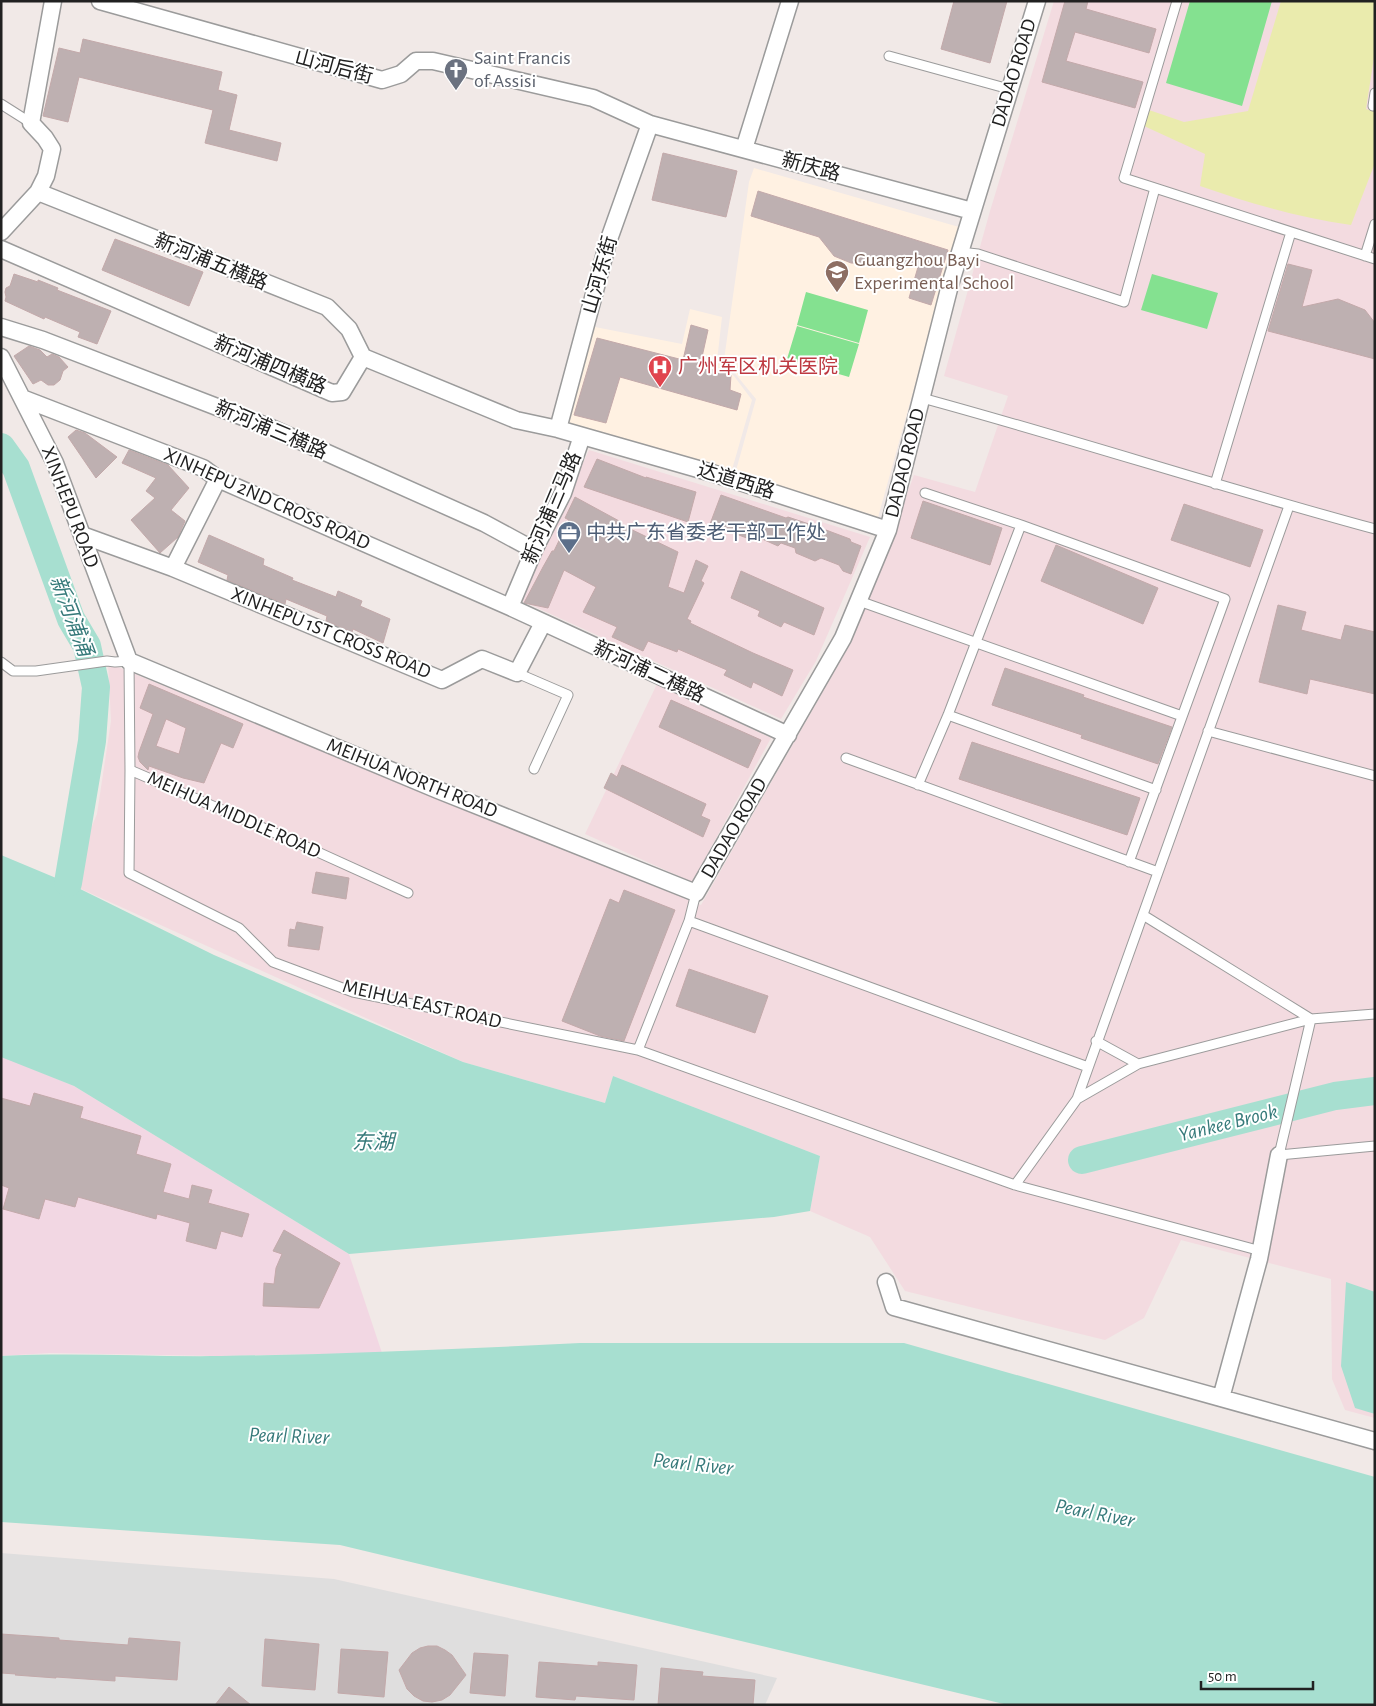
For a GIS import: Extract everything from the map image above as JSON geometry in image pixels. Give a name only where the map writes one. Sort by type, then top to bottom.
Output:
[{"type":"street","points":[[1,232],[38,192],[46,176],[52,149],[31,123],[53,1]]},
{"type":"street","name":"山河后街","points":[[100,1],[382,80],[400,74],[416,61],[433,61],[593,98],[650,124]]},
{"type":"street","points":[[744,149],[790,1]]},
{"type":"street","name":"DADAO ROAD","points":[[696,893],[843,638],[888,530],[960,252],[1037,1]]},
{"type":"street","name":"新庆路","points":[[650,124],[972,211]]},
{"type":"street","name":"山河东街","points":[[558,429],[608,242],[650,124]]},
{"type":"street","name":"新河浦五横路","points":[[38,192],[327,307],[349,329],[363,357]]},
{"type":"street","name":"新河浦四横路","points":[[1,248],[332,393],[342,392],[363,357]]},
{"type":"street","name":"新河浦三横路","points":[[1,327],[43,340],[269,427],[475,519],[534,550]]},
{"type":"street","name":"XINHEPU ROAD","points":[[1,357],[56,463],[129,661]]},
{"type":"street","points":[[363,357],[516,420],[582,436]]},
{"type":"street","name":"XINHEPU 2ND CROSS ROAD","points":[[22,398],[203,468],[218,479],[510,607]]},
{"type":"street","name":"新河浦三马路","points":[[510,607],[534,550],[563,493],[582,436]]},
{"type":"street","name":"达道西路","points":[[582,436],[712,473],[888,530]]},
{"type":"street","points":[[82,535],[173,568],[218,479]]},
{"type":"street","name":"XINHEPU 1ST CROSS ROAD","points":[[173,568],[442,680],[482,659],[517,674]]},
{"type":"street","name":"新河浦二横路","points":[[510,607],[788,735]]},
{"type":"street","points":[[517,674],[542,623]]},
{"type":"street","name":"MEIHUA NORTH ROAD","points":[[129,661],[438,790],[696,893]]},
{"type":"street","points":[[1221,1398],[1261,1251],[1279,1155]]},
{"type":"street","points":[[886,1282],[894,1306],[1375,1441]]},
{"type":"lane","points":[[1177,1],[1124,178],[1375,260]]},
{"type":"lane","points":[[889,56],[1009,89]]},
{"type":"lane","points":[[1375,94],[1373,106],[1375,106]]},
{"type":"lane","points":[[1,104],[31,123]]},
{"type":"lane","points":[[960,252],[978,254],[1124,302],[1155,188]]},
{"type":"lane","points":[[1365,256],[1375,224]]},
{"type":"lane","points":[[1215,484],[1291,232]]},
{"type":"lane","points":[[922,398],[1001,419],[1289,506],[1375,529]]},
{"type":"lane","points":[[925,492],[1225,599],[1129,862]]},
{"type":"lane","points":[[1015,1185],[1077,1099],[1096,1041],[1289,506]]},
{"type":"lane","points":[[918,784],[948,716],[1021,525]]},
{"type":"lane","points":[[859,601],[1182,716]]},
{"type":"lane","points":[[1,662],[13,671],[36,671],[107,661],[129,661]]},
{"type":"lane","name":"MEIHUA MIDDLE ROAD","points":[[129,661],[130,770],[408,893]]},
{"type":"lane","points":[[517,674],[568,695],[534,769]]},
{"type":"lane","points":[[948,716],[1156,790]]},
{"type":"lane","points":[[1208,731],[1375,776]]},
{"type":"lane","points":[[846,758],[1158,872]]},
{"type":"lane","name":"MEIHUA EAST ROAD","points":[[130,770],[129,873],[240,928],[272,962],[353,992],[638,1050]]},
{"type":"lane","points":[[696,893],[689,921],[638,1050],[1015,1185],[1261,1251]]},
{"type":"lane","points":[[1143,915],[1311,1019]]},
{"type":"lane","points":[[689,921],[1088,1067]]},
{"type":"lane","points":[[1077,1099],[1138,1064],[1311,1019],[1375,1014]]},
{"type":"lane","points":[[1311,1019],[1279,1155],[1375,1146]]},
{"type":"lane","points":[[1096,1041],[1138,1064]]},
{"type":"shaded area","points":[[1054,1],[1375,1],[1375,1418],[1345,1410],[1332,1379],[1331,1279],[1181,1240],[1144,1318],[1105,1340],[905,1291],[870,1237],[810,1211],[820,1156],[613,1076],[605,1103],[463,1062],[68,883],[97,814],[111,721],[108,663],[701,905],[852,641],[914,475],[975,492],[1008,396],[944,376],[990,211]]},
{"type":"shaded area","points":[[1281,1],[1375,1],[1375,51],[1366,109],[1375,112],[1375,163],[1351,225],[1274,209],[1200,186],[1205,154],[1144,126],[1149,110],[1184,122],[1248,111]]},
{"type":"shaded area","name":"Guangzhou Bayi Experimental School","points":[[754,168],[959,227],[877,521],[735,474],[756,399],[724,360],[749,182]]},
{"type":"shaded area","name":"广州军区机关医院","points":[[690,309],[722,317],[717,361],[734,376],[752,400],[731,473],[565,425],[595,327],[682,344]]},
{"type":"shaded area","points":[[589,450],[870,537],[816,661],[781,719],[520,600]]},
{"type":"shaded area","points":[[657,684],[771,738],[692,882],[585,834]]},
{"type":"shaded area","points":[[1,1056],[74,1086],[349,1254],[382,1353],[218,1356],[50,1353],[1,1356]]},
{"type":"shaded area","points":[[1,1553],[334,1579],[777,1678],[765,1705],[1,1705]]},
{"type":"green space","points":[[1190,1],[1272,1],[1242,106],[1166,83]]},
{"type":"green space","points":[[1152,274],[1218,293],[1207,329],[1141,310]]},
{"type":"green space","points":[[806,292],[868,310],[859,343],[797,325]]},
{"type":"green space","points":[[797,326],[859,344],[849,377],[787,359]]},
{"type":"water","name":"东湖","points":[[1,855],[68,883],[214,955],[463,1062],[605,1103],[613,1076],[820,1156],[810,1211],[774,1217],[349,1254],[74,1086],[1,1057]]},
{"type":"water","points":[[1346,1282],[1375,1292],[1375,1414],[1355,1408],[1341,1366]]},
{"type":"water","name":"Pearl River","points":[[580,1343],[904,1343],[1375,1477],[1375,1705],[1008,1705],[340,1545],[1,1522],[1,1356],[56,1354],[266,1355]]},
{"type":"building","points":[[954,1],[1007,1],[990,63],[941,49]]},
{"type":"building","points":[[1065,1],[1088,1],[1086,9],[1156,29],[1149,53],[1075,32],[1066,61],[1143,82],[1135,108],[1042,82]]},
{"type":"building","points":[[83,39],[222,72],[218,90],[237,95],[229,130],[281,143],[277,161],[205,143],[213,110],[79,77],[68,122],[43,116],[59,48],[80,53]]},
{"type":"building","points":[[663,153],[737,171],[726,217],[652,200]]},
{"type":"building","points":[[758,191],[948,250],[931,305],[909,298],[918,267],[893,260],[876,264],[851,263],[834,256],[819,237],[751,216]]},
{"type":"building","points":[[115,239],[203,272],[189,306],[102,270]]},
{"type":"building","points":[[1288,264],[1312,270],[1302,307],[1338,299],[1365,310],[1375,323],[1375,359],[1268,331]]},
{"type":"building","points":[[14,274],[38,282],[38,280],[58,288],[57,290],[111,311],[97,344],[78,337],[80,332],[45,317],[44,319],[5,301],[6,288],[10,286]]},
{"type":"building","points":[[691,325],[708,330],[700,366],[731,375],[730,390],[741,394],[737,410],[620,377],[606,423],[574,415],[597,338],[683,360]]},
{"type":"building","points":[[29,346],[40,350],[47,357],[52,354],[59,357],[68,367],[63,371],[60,380],[54,385],[48,385],[41,380],[33,384],[14,356]]},
{"type":"building","points":[[76,430],[85,433],[117,457],[96,478],[68,437]]},
{"type":"building","points":[[129,450],[168,465],[189,488],[171,510],[185,521],[178,537],[160,553],[131,520],[155,498],[146,491],[156,478],[122,463]]},
{"type":"building","points":[[597,459],[646,478],[696,492],[688,522],[584,487]]},
{"type":"building","points":[[721,495],[812,525],[811,542],[826,530],[850,539],[851,542],[861,546],[851,574],[843,571],[839,565],[821,558],[815,561],[796,553],[795,548],[781,543],[778,546],[753,535],[752,540],[710,524]]},
{"type":"building","points":[[575,497],[621,522],[620,524],[678,552],[668,587],[684,593],[696,560],[708,566],[701,581],[704,583],[687,619],[691,621],[690,623],[793,670],[782,696],[753,682],[751,688],[724,675],[727,670],[678,649],[677,652],[648,641],[643,651],[612,637],[617,627],[583,612],[596,587],[564,570],[548,608],[524,603],[552,551],[554,551],[569,520],[565,518]]},
{"type":"building","points":[[923,501],[1002,528],[990,565],[911,538]]},
{"type":"building","points":[[1184,504],[1263,530],[1250,567],[1171,540]]},
{"type":"building","points":[[209,535],[264,559],[263,565],[293,578],[292,580],[336,597],[338,591],[362,601],[360,606],[390,619],[383,643],[353,629],[352,632],[326,621],[327,616],[286,599],[285,604],[227,580],[228,575],[198,562]]},
{"type":"building","points":[[1056,545],[1158,588],[1143,624],[1041,581]]},
{"type":"building","points":[[741,571],[824,608],[814,635],[784,622],[781,627],[758,616],[760,611],[731,598]]},
{"type":"building","points":[[1278,605],[1306,612],[1301,630],[1341,640],[1345,625],[1375,632],[1375,694],[1310,679],[1307,694],[1259,682]]},
{"type":"building","points":[[1005,668],[1172,727],[1158,764],[1081,738],[1082,735],[992,705]]},
{"type":"building","points":[[149,684],[243,724],[233,748],[221,743],[204,783],[149,766],[148,770],[140,762],[139,752],[153,714],[140,708]],"holes":[[[166,719],[186,728],[179,754],[156,746]]]},
{"type":"building","points":[[671,700],[761,740],[748,768],[659,727]]},
{"type":"building","points":[[972,742],[1140,798],[1127,835],[959,779]]},
{"type":"building","points":[[622,765],[706,804],[701,816],[710,820],[703,837],[604,788],[611,773],[617,777]]},
{"type":"building","points":[[316,872],[349,878],[346,899],[312,893]]},
{"type":"building","points":[[624,890],[675,910],[624,1041],[600,1036],[562,1021],[610,899],[619,903]]},
{"type":"building","points":[[297,922],[323,927],[319,950],[288,946],[290,929],[295,930]]},
{"type":"building","points":[[689,969],[768,996],[755,1033],[676,1006]]},
{"type":"building","points":[[34,1093],[83,1107],[80,1118],[141,1136],[136,1154],[171,1164],[163,1192],[189,1199],[192,1185],[212,1190],[208,1203],[249,1214],[242,1237],[221,1231],[216,1249],[186,1241],[190,1223],[157,1214],[156,1219],[78,1197],[75,1207],[45,1199],[39,1219],[3,1209],[9,1188],[1,1185],[1,1098],[30,1106]]},
{"type":"building","points":[[284,1230],[340,1263],[319,1308],[263,1306],[264,1283],[274,1284],[276,1268],[282,1254],[273,1251]]},
{"type":"building","points":[[1,1634],[128,1645],[129,1638],[180,1642],[177,1680],[115,1676],[115,1681],[1,1673]]},
{"type":"building","points":[[265,1639],[319,1644],[315,1690],[262,1686]]},
{"type":"building","points":[[428,1646],[437,1646],[452,1655],[466,1675],[450,1695],[442,1700],[432,1702],[423,1701],[414,1696],[407,1689],[399,1670],[412,1653]]},
{"type":"building","points":[[341,1649],[388,1652],[384,1697],[338,1693]]},
{"type":"building","points":[[474,1653],[508,1655],[505,1696],[470,1693]]},
{"type":"building","points":[[539,1662],[598,1666],[598,1662],[637,1665],[634,1700],[576,1696],[575,1700],[536,1697]]},
{"type":"building","points":[[661,1668],[703,1672],[702,1676],[755,1680],[753,1705],[658,1705]]},
{"type":"building","points":[[229,1687],[251,1705],[215,1705]]},
{"type":"waterway","name":"新河浦涌","points":[[1,447],[16,468],[71,619],[87,646],[96,687],[92,741],[68,883]]},
{"type":"waterway","name":"Yankee Brook","points":[[1082,1160],[1335,1096],[1375,1091]]},
{"type":"place","name":"Saint Francis of Assisi","points":[[456,91]]},
{"type":"place","name":"Guangzhou Bayi Experimental School","points":[[837,293]]},
{"type":"place","name":"广州军区机关医院","points":[[660,388]]},
{"type":"place","name":"中共广东省委老干部工作处","points":[[569,554]]}]
